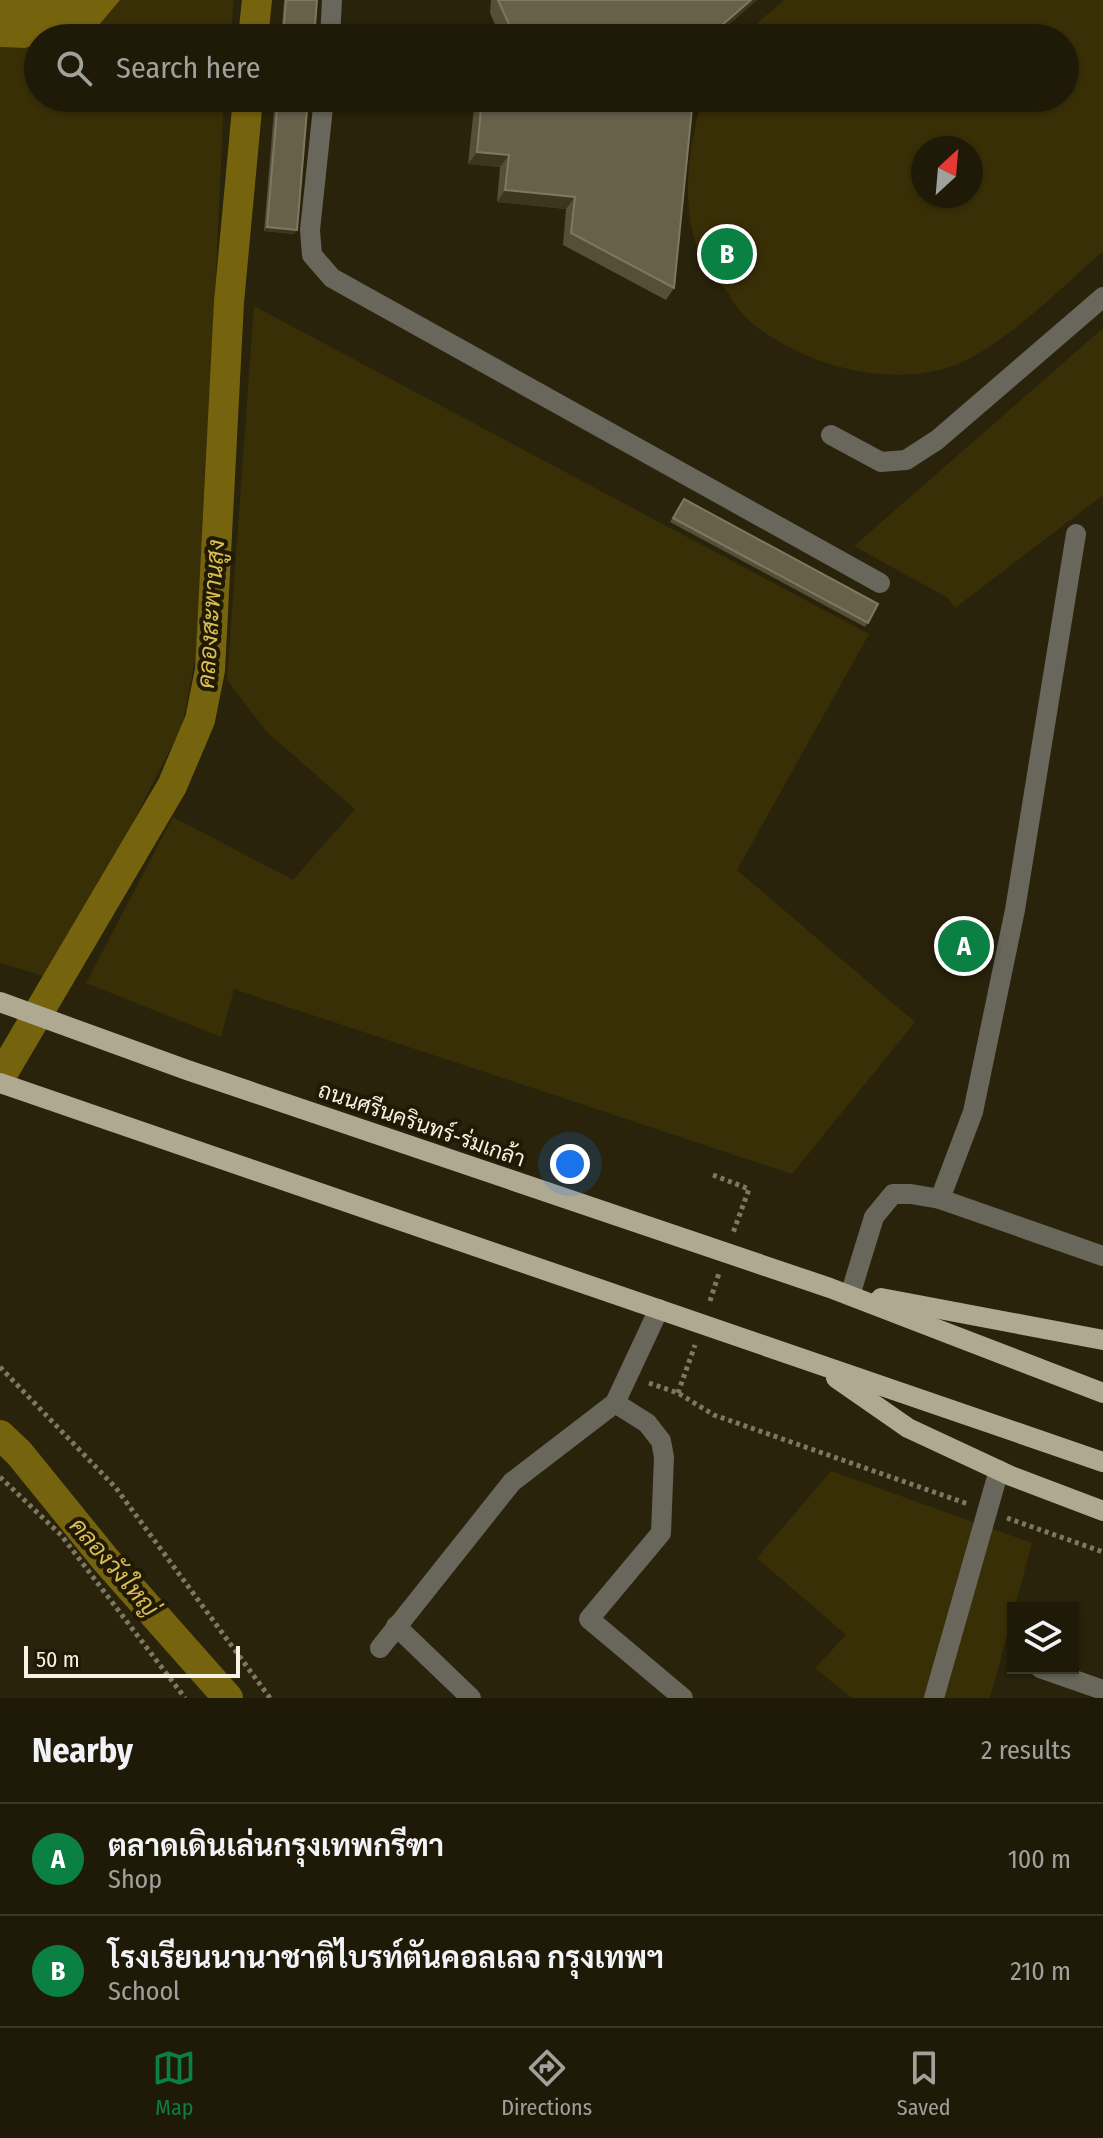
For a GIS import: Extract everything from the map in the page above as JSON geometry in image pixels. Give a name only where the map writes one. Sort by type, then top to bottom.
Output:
[{"type":"main road","name":"ถนนศรีนครินทร์-ร่มเกล้า","points":[[0,1002],[187,1070],[840,1290],[1103,1393]]},
{"type":"main road","points":[[0,1083],[1103,1462]]},
{"type":"main road","name":"ถนนศรีนครินทร์-ร่มเกล้า","points":[[840,1290],[1103,1340]]},
{"type":"main road","points":[[816,1364],[908,1428],[999,1470],[1103,1511]]},
{"type":"street","points":[[331,24],[332,0]]},
{"type":"street","points":[[323,112],[310,230],[312,255],[332,278],[880,583]]},
{"type":"street","points":[[831,435],[881,462],[906,460],[937,440],[1103,297]]},
{"type":"street","points":[[940,1199],[973,1112],[997,996],[1017,897],[1076,534]]},
{"type":"street","points":[[840,1290],[874,1217],[893,1194],[940,1199],[1103,1256]]},
{"type":"street","points":[[380,1648],[512,1482],[615,1403],[659,1309]]},
{"type":"street","points":[[615,1403],[647,1423],[661,1441],[664,1457],[661,1533],[589,1619],[683,1698]]},
{"type":"street","points":[[934,1698],[999,1470]]},
{"type":"street","points":[[396,1626],[471,1698]]},
{"type":"street","points":[[1057,1674],[1103,1690]]},
{"type":"path","points":[[713,1175],[749,1189],[728,1247]]},
{"type":"path","points":[[708,1305],[723,1262]]},
{"type":"path","points":[[678,1393],[698,1335]]},
{"type":"path","points":[[0,1367],[116,1488],[270,1698]]},
{"type":"path","points":[[651,1385],[678,1393],[714,1415],[969,1505]]},
{"type":"path","points":[[0,1477],[61,1535],[185,1698]]},
{"type":"path","points":[[999,1515],[1103,1552]]},
{"type":"shaded area","points":[[0,0],[120,0],[100,24],[24,24],[24,48],[0,47]]},
{"type":"shaded area","points":[[120,0],[234,0],[231,24],[100,24]]},
{"type":"shaded area","points":[[784,0],[1103,0],[1103,251],[1006,335],[984,350],[943,369],[894,375],[844,368],[796,351],[744,316],[706,267],[696,245],[688,203],[693,139],[699,112],[1079,112],[1079,24],[756,24]]},
{"type":"shaded area","points":[[0,47],[24,48],[24,112],[223,112],[199,640],[182,726],[123,842],[47,977],[0,963]]},
{"type":"shaded area","points":[[254,306],[869,634],[737,870],[915,1022],[792,1174],[234,989],[221,1037],[86,983],[173,817],[293,880],[355,809],[266,731],[227,680]]},
{"type":"shaded area","points":[[1103,328],[1103,495],[955,608],[948,598],[854,546]]},
{"type":"shaded area","points":[[831,1471],[1032,1543],[1016,1602],[1007,1602],[1007,1635],[990,1698],[852,1698],[815,1668],[846,1635],[757,1558]]},
{"type":"building","points":[[286,0],[317,0],[315,24],[284,24]]},
{"type":"building","points":[[498,0],[751,0],[723,24],[509,24]]},
{"type":"building","points":[[277,112],[307,112],[297,230],[267,227]]},
{"type":"building","points":[[481,112],[692,112],[674,288],[571,233],[575,197],[505,190],[509,155],[477,152]]},
{"type":"building","points":[[684,499],[878,604],[868,623],[673,518]]},
{"type":"waterway","name":"คลองสะพานสูง","points":[[254,24],[257,0]]},
{"type":"waterway","name":"คลองสะพานสูง","points":[[0,1078],[172,786],[200,720],[210,670],[229,302],[247,112]]},
{"type":"waterway","name":"คลองวังใหญ่","points":[[0,1435],[19,1453],[105,1559],[228,1698]]},
{"type":"place","name":"โรงเรียนนานาชาติไบรท์ตันคอลเลจ กรุงเทพฯ","points":[[727,254]]},
{"type":"place","name":"ตลาดเดินเล่นกรุงเทพกรีฑา","points":[[964,946]]}]
